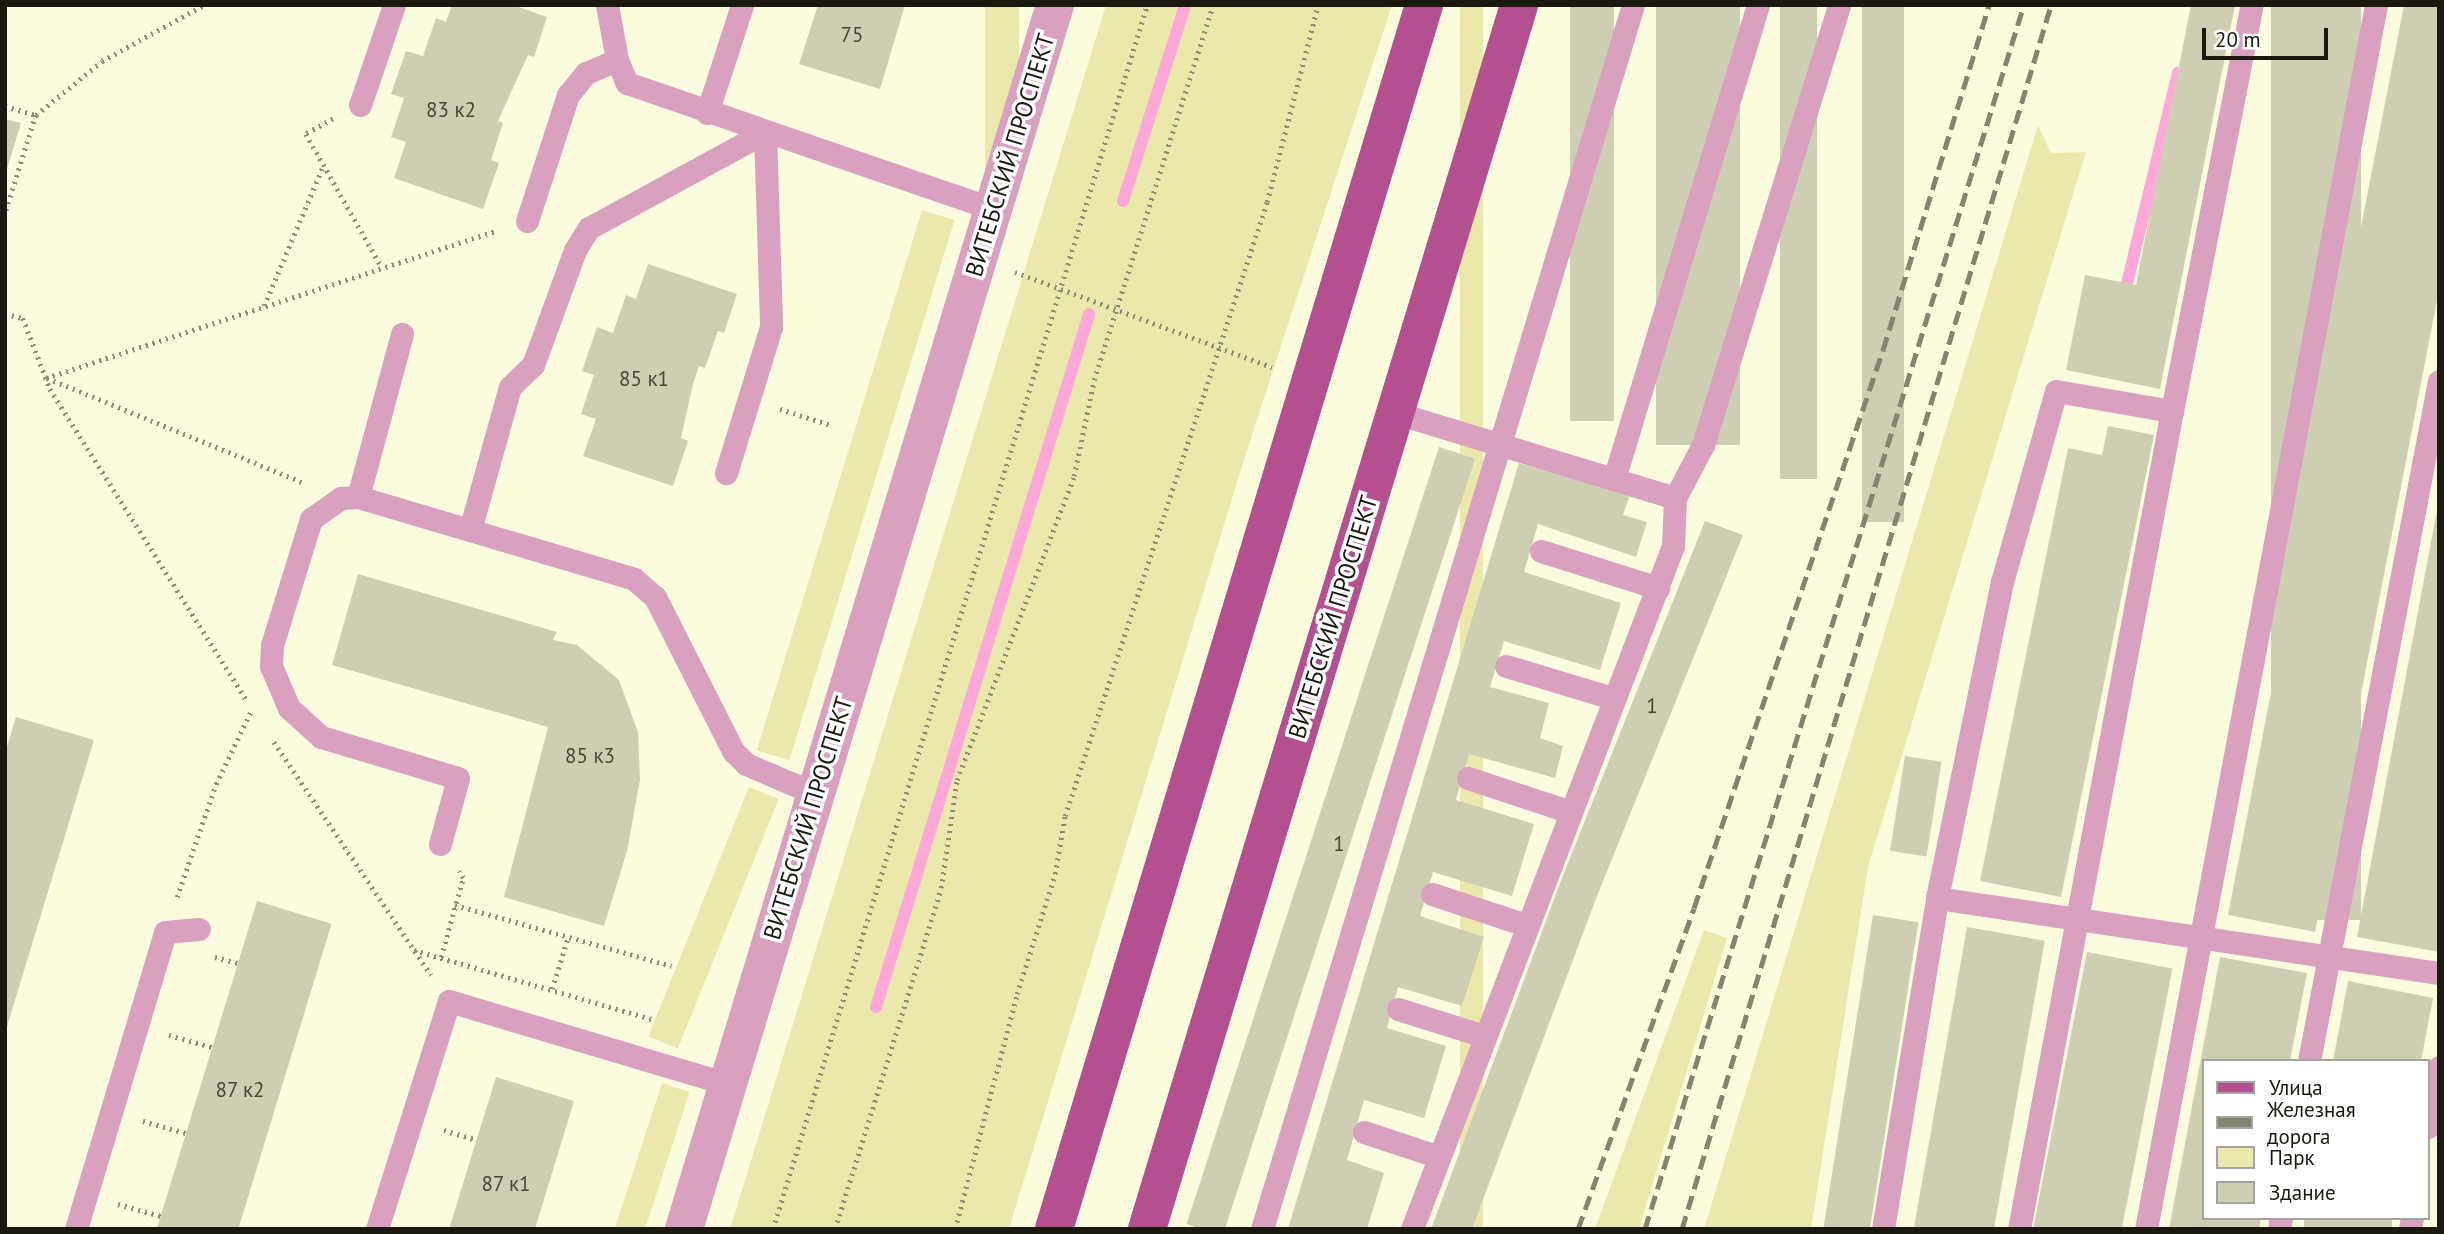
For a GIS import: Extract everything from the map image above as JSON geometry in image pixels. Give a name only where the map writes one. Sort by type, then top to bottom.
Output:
[{"type":"main road","points":[[1054,1229],[1424,5]]},
{"type":"main road","name":"ВИТЕБСКИЙ ПРОСПЕКТ","points":[[1147,1229],[1519,5]]},
{"type":"street","name":"ВИТЕБСКИЙ ПРОСПЕКТ","points":[[684,1229],[1055,5]]},
{"type":"lane","points":[[360,105],[394,5]]},
{"type":"lane","points":[[607,5],[617,60],[628,83],[707,113],[993,209]]},
{"type":"lane","points":[[707,113],[742,5]]},
{"type":"lane","points":[[1262,1229],[1633,5]]},
{"type":"lane","points":[[1614,480],[1758,5]]},
{"type":"lane","points":[[1412,1229],[1568,811],[1673,546],[1675,498],[1703,445],[1839,5]]},
{"type":"lane","points":[[2019,1229],[2172,411],[2252,5]]},
{"type":"lane","points":[[2146,1229],[2376,5]]},
{"type":"lane","points":[[527,221],[568,95],[586,73],[617,60]]},
{"type":"lane","points":[[726,473],[771,327],[765,132]]},
{"type":"lane","points":[[470,530],[510,387],[533,365],[575,250],[589,228],[765,132]]},
{"type":"lane","points":[[402,334],[349,497],[310,519],[272,645],[271,666],[289,708],[321,737],[458,778],[440,844]]},
{"type":"lane","points":[[2309,1059],[2439,381]]},
{"type":"lane","points":[[1883,1229],[1937,898],[2002,582],[2056,391],[2172,411]]},
{"type":"lane","points":[[1396,413],[1675,498]]},
{"type":"lane","points":[[349,497],[634,579],[655,597],[733,751],[746,764],[816,794]]},
{"type":"lane","points":[[1541,551],[1658,588]]},
{"type":"lane","points":[[1506,666],[1613,698]]},
{"type":"lane","points":[[1468,778],[1568,811]]},
{"type":"lane","points":[[1432,894],[1526,925]]},
{"type":"lane","points":[[1937,898],[2439,973]]},
{"type":"lane","points":[[75,1229],[165,932],[199,929]]},
{"type":"lane","points":[[377,1229],[449,1001],[727,1084]]},
{"type":"lane","points":[[1398,1009],[1484,1036]]},
{"type":"lane","points":[[2430,1116],[2439,1067]]},
{"type":"lane","points":[[1364,1132],[1439,1157]]},
{"type":"path","points":[[5,214],[36,115],[102,61],[204,5]]},
{"type":"path","points":[[773,1229],[1147,5]]},
{"type":"path","points":[[835,1229],[941,888],[957,780],[1074,476],[1115,311],[1161,181],[1213,5]]},
{"type":"path","points":[[955,1229],[1013,1007],[1055,874],[1065,816],[1267,202],[1318,5]]},
{"type":"path","points":[[360,105],[306,134],[382,268]]},
{"type":"path","points":[[5,106],[36,115]]},
{"type":"path","points":[[264,307],[324,165]]},
{"type":"path","points":[[46,378],[527,221]]},
{"type":"path","points":[[1016,274],[1268,365]]},
{"type":"path","points":[[5,314],[23,318],[46,378],[259,720]]},
{"type":"path","points":[[46,378],[349,497]]},
{"type":"path","points":[[749,399],[831,425]]},
{"type":"path","points":[[165,932],[216,784],[252,709]]},
{"type":"path","points":[[267,731],[449,1001]]},
{"type":"path","points":[[440,844],[463,878],[441,957]]},
{"type":"path","points":[[455,905],[672,967]]},
{"type":"path","points":[[552,989],[568,937]]},
{"type":"path","points":[[413,949],[655,1020]]},
{"type":"path","points":[[137,1026],[212,1047]]},
{"type":"path","points":[[111,1111],[186,1133]]},
{"type":"path","points":[[86,1194],[161,1216]]},
{"type":"green space","points":[[985,5],[1019,5],[1019,177],[985,177]]},
{"type":"green space","points":[[1106,5],[1392,5],[1242,466],[1009,1229],[730,1229]]},
{"type":"green space","points":[[1460,5],[1483,5],[1483,1229],[1460,1229]]},
{"type":"green space","points":[[2038,125],[2051,153],[2086,152],[1868,867],[1811,1229],[1704,1229]]},
{"type":"green space","points":[[922,210],[955,220],[789,760],[757,750]]},
{"type":"green space","points":[[749,787],[779,799],[678,1048],[648,1036]]},
{"type":"green space","points":[[1704,930],[1727,938],[1639,1229],[1595,1229]]},
{"type":"green space","points":[[662,1083],[690,1092],[645,1229],[615,1229]]},
{"type":"building","points":[[452,5],[513,5],[547,17],[534,57],[528,55],[498,121],[503,123],[491,160],[499,163],[483,209],[394,178],[406,142],[391,137],[404,98],[391,94],[406,51],[423,56],[436,18],[446,22]]},
{"type":"building","points":[[818,5],[905,5],[880,89],[799,64]]},
{"type":"building","points":[[1570,5],[1614,5],[1614,421],[1570,421]]},
{"type":"building","points":[[1656,5],[1740,5],[1740,445],[1656,445]]},
{"type":"building","points":[[1780,5],[1817,5],[1817,479],[1780,479]]},
{"type":"building","points":[[1862,5],[1904,5],[1904,522],[1862,522]]},
{"type":"building","points":[[2191,5],[2235,5],[2160,389],[2066,370],[2085,275],[2136,285]]},
{"type":"building","points":[[2271,5],[2361,5],[2361,920],[2271,920]]},
{"type":"building","points":[[2404,5],[2439,5],[2439,290],[2315,932],[2228,915]]},
{"type":"building","points":[[5,119],[21,123],[6,172],[5,172]]},
{"type":"building","points":[[648,264],[737,294],[724,333],[718,331],[705,368],[699,366],[693,384],[681,438],[688,441],[673,486],[583,456],[596,419],[581,414],[594,375],[582,371],[597,327],[613,333],[626,295],[636,299]]},
{"type":"building","points":[[2108,426],[2154,435],[2061,897],[1980,881],[2068,448],[2102,455]]},
{"type":"building","points":[[1439,447],[1475,459],[1225,1229],[1202,1229],[1187,1224]]},
{"type":"building","points":[[1519,463],[1630,495],[1623,515],[1647,522],[1636,557],[1538,524],[1524,572],[1621,603],[1600,670],[1504,641],[1490,687],[1549,703],[1540,738],[1563,746],[1555,778],[1469,754],[1456,800],[1534,824],[1512,896],[1433,872],[1420,916],[1484,937],[1462,1006],[1398,987],[1387,1028],[1446,1046],[1424,1118],[1364,1100],[1347,1160],[1384,1173],[1367,1229],[1288,1229]]},
{"type":"building","points":[[2439,510],[2439,952],[2357,937]]},
{"type":"building","points":[[1705,521],[1743,535],[1597,896],[1472,1229],[1431,1229],[1562,878]]},
{"type":"building","points":[[358,574],[557,632],[553,640],[577,645],[619,680],[638,732],[640,780],[627,851],[604,926],[504,897],[548,727],[332,665]]},
{"type":"building","points":[[16,717],[94,740],[6,1030],[5,753]]},
{"type":"building","points":[[1905,756],[1942,762],[1927,857],[1890,851]]},
{"type":"building","points":[[257,901],[332,924],[238,1229],[157,1229]]},
{"type":"building","points":[[1873,915],[1918,922],[1870,1229],[1823,1229]]},
{"type":"building","points":[[1967,927],[2045,941],[1994,1229],[1914,1229]]},
{"type":"building","points":[[2087,952],[2172,969],[2122,1229],[2033,1228]]},
{"type":"building","points":[[2220,957],[2307,973],[2290,1059],[2202,1059],[2202,1220],[2261,1220],[2259,1229],[2169,1229]]},
{"type":"building","points":[[2348,981],[2433,998],[2421,1059],[2333,1059]]},
{"type":"building","points":[[496,1077],[574,1101],[535,1229],[449,1229]]},
{"type":"building","points":[[2304,1220],[2392,1220],[2392,1229],[2304,1229]]},
{"type":"waterway","points":[[1123,201],[1185,5]]},
{"type":"waterway","points":[[2123,300],[2178,73]]},
{"type":"waterway","points":[[876,1007],[1089,314]]},
{"type":"railway","points":[[1578,1229],[1694,908],[1883,350],[1989,5]]},
{"type":"railway","points":[[1645,1229],[2024,5]]},
{"type":"railway","points":[[1682,1229],[2051,5]]}]
